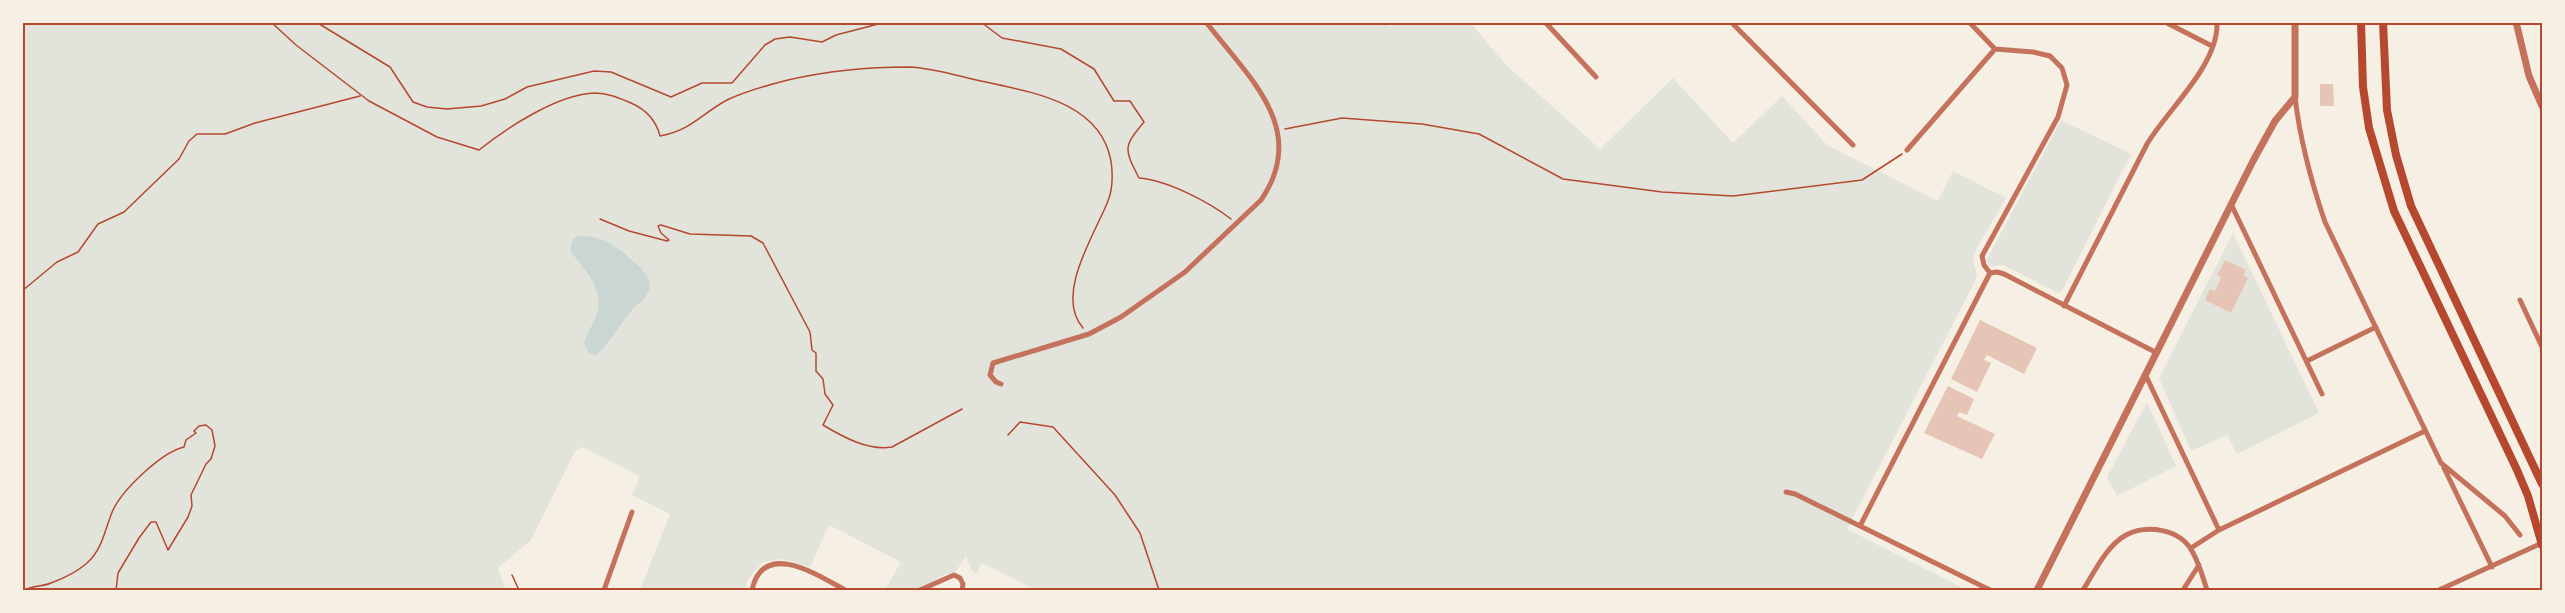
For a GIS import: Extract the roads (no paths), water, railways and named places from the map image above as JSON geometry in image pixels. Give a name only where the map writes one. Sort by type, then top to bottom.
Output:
[{"type":"main road","points":[[2361,22],[2363,87],[2369,128],[2387,193],[2408,244],[2517,470],[2528,496],[2542,544]]},
{"type":"main road","points":[[2383,22],[2387,110],[2396,155],[2411,206],[2542,484]]},
{"type":"street","points":[[1001,384],[990,375],[993,363],[998,359],[1023,355],[1089,334],[1121,317],[1185,272],[1261,200],[1269,189],[1278,158],[1278,131],[1267,101],[1206,22]]},
{"type":"street","points":[[1731,22],[1852,145]]},
{"type":"street","points":[[1969,22],[1995,49],[2033,52],[2050,56],[2062,68],[2067,86],[2058,117],[1982,256],[1984,265],[1990,273]]},
{"type":"street","points":[[2165,22],[2212,46]]},
{"type":"street","points":[[2064,306],[2147,144],[2157,127],[2192,87],[2212,46],[2217,31],[2217,22]]},
{"type":"street","points":[[2295,22],[2295,97],[2298,129],[2314,192],[2325,222],[2492,567]]},
{"type":"street","points":[[2516,22],[2529,76],[2542,106]]},
{"type":"street","points":[[1547,23],[1596,76]]},
{"type":"street","points":[[1907,150],[1995,49]]},
{"type":"street","points":[[2037,591],[2253,161],[2276,121],[2295,97]]},
{"type":"street","points":[[2232,206],[2322,394]]},
{"type":"street","points":[[1990,273],[2004,274],[2158,353]]},
{"type":"street","points":[[1860,526],[1990,273]]},
{"type":"street","points":[[2520,300],[2542,347]]},
{"type":"street","points":[[2307,361],[2376,327]]},
{"type":"street","points":[[2146,376],[2219,530]]},
{"type":"street","points":[[2191,549],[2219,530],[2425,431]]},
{"type":"street","points":[[2441,463],[2505,516],[2520,535]]},
{"type":"street","points":[[1786,492],[1990,591]]},
{"type":"street","points":[[604,591],[632,512]]},
{"type":"street","points":[[2083,591],[2106,555],[2126,535],[2149,528],[2173,534],[2191,549],[2207,591]]},
{"type":"street","points":[[2439,591],[2542,544]]},
{"type":"street","points":[[752,591],[763,569],[770,565],[784,563],[825,579],[844,591]]},
{"type":"street","points":[[2183,591],[2199,565]]},
{"type":"street","points":[[920,591],[954,575],[960,578],[963,584],[962,591]]}]
